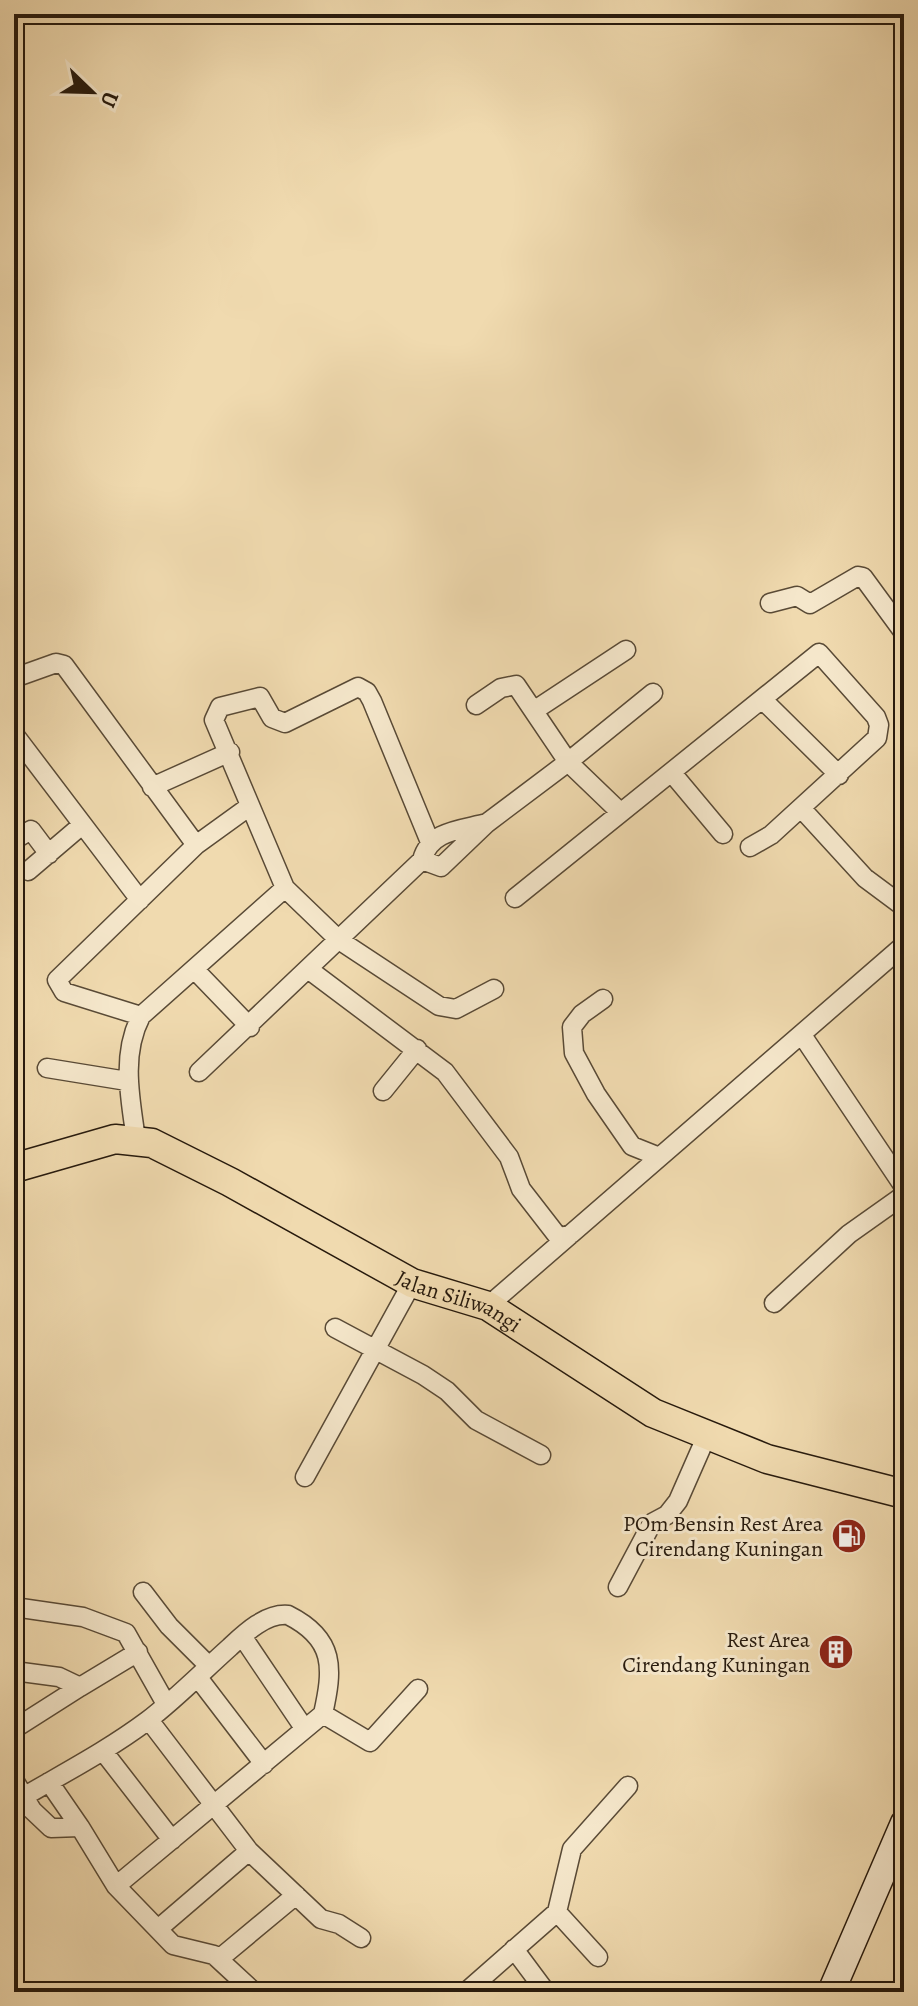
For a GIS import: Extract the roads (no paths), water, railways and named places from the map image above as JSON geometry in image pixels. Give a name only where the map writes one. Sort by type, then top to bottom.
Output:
[{"type":"main road","points":[[14,1168],[115,1139],[136,1139]]},
{"type":"main road","name":"Jalan Siliwangi","points":[[136,1139],[230,1182],[412,1283],[488,1306],[653,1413],[767,1459],[904,1494]]},
{"type":"main road","points":[[831,1992],[904,1823]]},
{"type":"street","points":[[770,603],[797,596],[810,604],[858,576],[863,577],[904,633]]},
{"type":"street","points":[[535,710],[626,650]]},
{"type":"street","points":[[515,898],[819,653],[879,725],[877,738],[801,808],[750,847]]},
{"type":"street","points":[[14,678],[56,663],[64,665],[196,845]]},
{"type":"street","points":[[476,705],[509,684],[523,691],[568,762],[620,812]]},
{"type":"street","points":[[430,842],[364,689],[358,687],[285,723],[272,718],[260,697],[220,707],[214,720],[285,888],[339,940],[447,1009],[467,1005],[494,989]]},
{"type":"street","points":[[422,860],[441,867],[487,823],[653,693]]},
{"type":"street","points":[[763,700],[839,775]]},
{"type":"street","points":[[14,734],[140,900]]},
{"type":"street","points":[[152,787],[230,752]]},
{"type":"street","points":[[672,773],[723,834]]},
{"type":"street","points":[[141,1016],[64,992],[57,980],[196,845],[250,806]]},
{"type":"street","points":[[801,808],[865,878],[904,907]]},
{"type":"street","points":[[199,1072],[250,1027],[422,860],[430,842],[439,836],[487,823]]},
{"type":"street","points":[[28,871],[82,825]]},
{"type":"street","points":[[14,840],[31,830],[49,854]]},
{"type":"street","points":[[136,1139],[127,1081],[136,1027],[141,1016],[285,888]]},
{"type":"street","points":[[488,1306],[657,1156],[904,945]]},
{"type":"street","points":[[194,969],[250,1027]]},
{"type":"street","points":[[308,969],[445,1072],[509,1157],[521,1189],[559,1238],[571,1234]]},
{"type":"street","points":[[603,999],[582,1014],[572,1027],[574,1053],[596,1094],[632,1146],[657,1156]]},
{"type":"street","points":[[802,1035],[904,1187]]},
{"type":"street","points":[[383,1091],[417,1049]]},
{"type":"street","points":[[47,1068],[127,1081]]},
{"type":"street","points":[[774,1303],[849,1234],[904,1195]]},
{"type":"street","points":[[305,1477],[336,1415],[377,1350],[412,1283]]},
{"type":"street","points":[[335,1328],[447,1391],[476,1420],[541,1455]]},
{"type":"street","points":[[618,1587],[652,1523],[667,1515],[678,1501],[707,1435]]},
{"type":"street","points":[[143,1592],[204,1672],[264,1764]]},
{"type":"street","points":[[14,1607],[110,1624],[126,1633],[166,1704]]},
{"type":"street","points":[[80,1827],[51,1828],[32,1810],[19,1788],[49,1782],[103,1751],[149,1720],[242,1636],[280,1614],[293,1617],[319,1640],[330,1660],[332,1674],[323,1714],[116,1886]]},
{"type":"street","points":[[242,1636],[304,1728]]},
{"type":"street","points":[[14,1729],[138,1652]]},
{"type":"street","points":[[14,1671],[59,1677],[80,1687]]},
{"type":"street","points":[[323,1714],[370,1742],[418,1689]]},
{"type":"street","points":[[149,1720],[249,1851],[321,1919],[339,1924],[361,1938]]},
{"type":"street","points":[[103,1751],[172,1840]]},
{"type":"street","points":[[49,1782],[116,1886],[173,1945],[219,1959],[254,1992]]},
{"type":"street","points":[[467,1992],[557,1912],[572,1849],[628,1786]]},
{"type":"street","points":[[158,1929],[249,1851]]},
{"type":"street","points":[[219,1959],[296,1895]]},
{"type":"street","points":[[557,1912],[598,1957]]},
{"type":"street","points":[[514,1949],[546,1992]]},
{"type":"place","name":"POm Bensin Rest Area Cirendang Kuningan","points":[[849,1536]]},
{"type":"place","name":"Rest Area Cirendang Kuningan","points":[[836,1652]]}]
